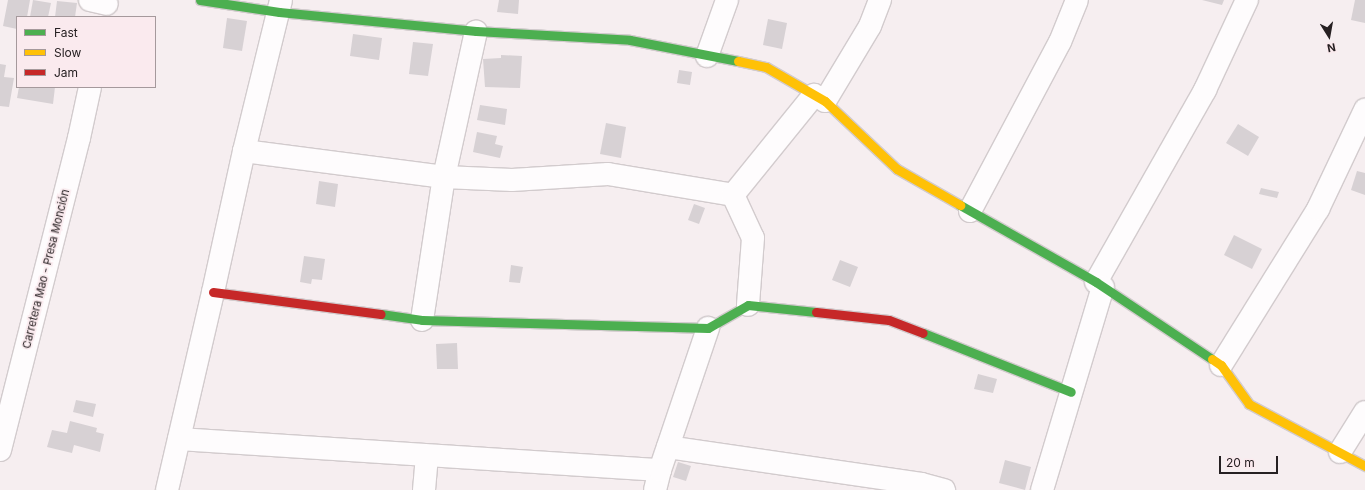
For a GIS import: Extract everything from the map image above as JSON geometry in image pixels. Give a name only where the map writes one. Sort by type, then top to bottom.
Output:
[{"type":"street","points":[[200,0],[280,6],[476,31],[630,40],[766,68],[819,98],[897,169],[1100,285],[1221,365],[1249,404],[1365,466]]},
{"type":"street","points":[[707,56],[727,0]]},
{"type":"street","points":[[733,195],[819,98],[870,26],[880,0]]},
{"type":"street","points":[[970,211],[1060,42],[1077,0]]},
{"type":"street","points":[[1042,490],[1071,392],[1100,285],[1205,90],[1247,0]]},
{"type":"street","points":[[167,490],[244,151],[280,6]]},
{"type":"street","points":[[422,320],[444,178],[476,31]]},
{"type":"street","name":"Carretera Mao - Presa Monción","points":[[0,450],[79,138],[90,88]]},
{"type":"street","points":[[1221,365],[1318,208],[1365,110]]},
{"type":"street","points":[[244,151],[444,178],[512,180],[608,174],[733,195]]},
{"type":"street","points":[[733,195],[754,238],[748,305]]},
{"type":"street","points":[[213,292],[422,320],[708,328],[748,305],[889,320],[1071,392]]},
{"type":"street","points":[[179,439],[427,456],[658,480],[708,328]]},
{"type":"street","points":[[1340,452],[1365,412]]},
{"type":"street","points":[[668,447],[922,484],[944,490]]},
{"type":"street","points":[[424,490],[427,456]]},
{"type":"building","points":[[8,0],[30,0],[27,16],[16,16],[16,29],[3,26]]},
{"type":"building","points":[[33,0],[51,3],[48,16],[30,16]]},
{"type":"building","points":[[499,0],[519,0],[518,14],[497,12]]},
{"type":"building","points":[[1202,0],[1224,0],[1222,5]]},
{"type":"building","points":[[1355,0],[1365,0],[1365,23],[1351,20]]},
{"type":"building","points":[[57,1],[77,3],[75,16],[55,16]]},
{"type":"building","points":[[227,18],[247,21],[242,51],[223,48]]},
{"type":"building","points":[[768,19],[787,23],[782,49],[763,45]]},
{"type":"building","points":[[353,34],[382,38],[379,60],[350,56]]},
{"type":"building","points":[[413,42],[433,44],[428,76],[409,74]]},
{"type":"building","points":[[501,55],[522,56],[520,88],[485,87],[483,59],[501,58]]},
{"type":"building","points":[[0,64],[6,65],[4,77],[14,78],[9,107],[0,106]]},
{"type":"building","points":[[679,70],[692,72],[690,85],[677,83]]},
{"type":"building","points":[[19,88],[55,88],[53,104],[17,98]]},
{"type":"building","points":[[480,105],[507,109],[505,125],[477,120]]},
{"type":"building","points":[[606,123],[626,127],[621,158],[600,154]]},
{"type":"building","points":[[1238,124],[1259,137],[1248,156],[1226,143]]},
{"type":"building","points":[[477,132],[497,136],[495,144],[503,146],[500,158],[473,152]]},
{"type":"building","points":[[1357,171],[1365,173],[1365,195],[1351,190]]},
{"type":"building","points":[[319,181],[338,184],[335,207],[316,204]]},
{"type":"building","points":[[1261,188],[1279,192],[1277,198],[1259,194]]},
{"type":"building","points":[[694,204],[705,208],[699,224],[688,220]]},
{"type":"building","points":[[1234,235],[1262,249],[1252,269],[1224,255]]},
{"type":"building","points":[[304,256],[325,259],[322,280],[312,279],[311,284],[300,282]]},
{"type":"building","points":[[840,260],[858,267],[850,287],[832,280]]},
{"type":"building","points":[[511,265],[523,267],[520,283],[509,282]]},
{"type":"building","points":[[457,343],[458,369],[437,369],[436,344]]},
{"type":"building","points":[[978,374],[997,379],[993,393],[974,389]]},
{"type":"building","points":[[76,400],[96,404],[93,417],[73,412]]},
{"type":"building","points":[[70,421],[97,428],[96,432],[104,434],[100,452],[74,445],[72,453],[47,447],[52,430],[67,433]]},
{"type":"building","points":[[1005,460],[1031,467],[1025,490],[999,483]]},
{"type":"building","points":[[678,462],[691,466],[686,481],[673,477]]},
{"type":"traffic: fast","points":[[200,0],[279,12],[476,31],[630,40],[738,61]]},
{"type":"traffic: fast","points":[[960,205],[1096,282],[1212,359]]},
{"type":"traffic: fast","points":[[381,314],[422,320],[708,328],[748,305],[816,312]]},
{"type":"traffic: fast","points":[[923,333],[1071,392]]},
{"type":"traffic: slow","points":[[738,61],[766,67],[825,101],[897,169],[960,205]]},
{"type":"traffic: slow","points":[[1212,359],[1221,365],[1249,404],[1365,466]]},
{"type":"traffic: jam","points":[[213,292],[381,314]]},
{"type":"traffic: jam","points":[[816,312],[889,320],[923,333]]}]
